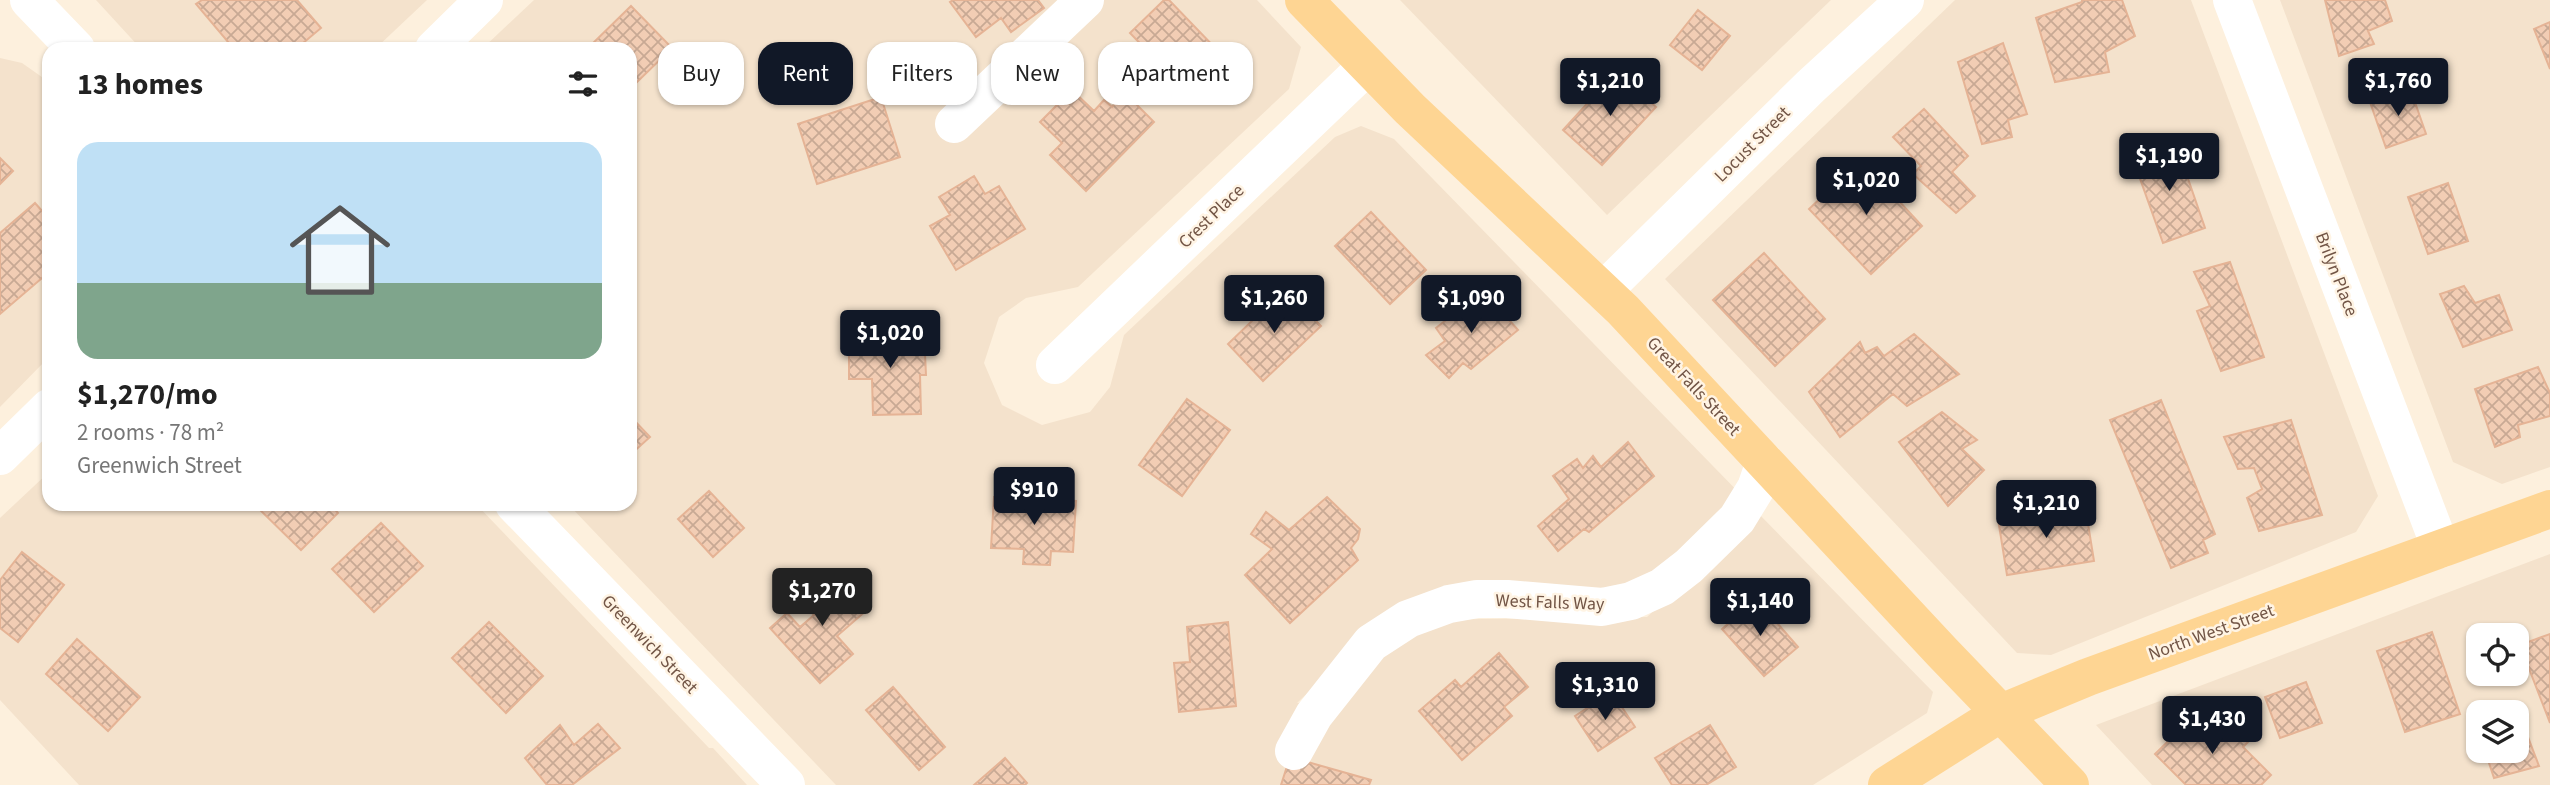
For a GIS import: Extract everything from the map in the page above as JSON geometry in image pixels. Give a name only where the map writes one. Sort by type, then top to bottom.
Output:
[{"type":"main road","name":"Great Falls Street","points":[[1304,0],[1367,66],[1603,291],[2070,785]]},
{"type":"main road","name":"North West Street","points":[[1887,785],[2001,713],[2101,672],[2550,509]]},
{"type":"street","points":[[29,0],[69,42]]},
{"type":"street","points":[[440,42],[484,0]]},
{"type":"street","points":[[954,124],[1085,0]]},
{"type":"street","name":"Locust Street","points":[[1603,291],[1811,86],[1905,0]]},
{"type":"street","name":"Brilyn Place","points":[[2232,0],[2441,549]]},
{"type":"street","name":"Crest Place","points":[[1055,365],[1367,66]]},
{"type":"street","points":[[0,456],[42,415]]},
{"type":"street","name":"West Falls Way","points":[[1294,751],[1314,715],[1371,643],[1408,620],[1449,604],[1478,599],[1602,607],[1631,601],[1662,587],[1689,566],[1737,519],[1756,488],[1765,462]]},
{"type":"street","name":"Greenwich Street","points":[[521,511],[786,785]]},
{"type":"shaded area","points":[[96,0],[427,0],[382,42],[135,42]]},
{"type":"shaded area","points":[[534,0],[1257,0],[1301,47],[1289,89],[1078,287],[1026,298],[999,317],[984,363],[1002,405],[1042,425],[1090,412],[1110,387],[1124,335],[1335,137],[1361,126],[1394,139],[1752,506],[1645,603],[1397,608],[1297,703],[1318,701],[1401,620],[1647,617],[1758,513],[1933,692],[1927,713],[1813,785],[836,785],[575,511],[637,511],[637,42],[489,42]]},
{"type":"shaded area","points":[[1400,0],[1831,0],[1607,215]]},
{"type":"shaded area","points":[[1955,0],[2191,0],[2378,496],[2356,532],[2051,655],[2017,653],[1665,279]]},
{"type":"shaded area","points":[[2280,0],[2550,0],[2550,467],[2502,484],[2453,462]]},
{"type":"shaded area","points":[[0,58],[22,63],[42,77],[42,364],[0,407]]},
{"type":"shaded area","points":[[42,479],[42,511],[483,511],[747,785],[79,785],[0,700],[0,518]]},
{"type":"shaded area","points":[[2550,554],[2550,785],[2152,785],[2096,725]]},
{"type":"building","points":[[202,0],[297,0],[321,28],[304,42],[228,42],[196,4]]},
{"type":"building","points":[[1038,0],[1044,8],[1011,32],[1001,18],[976,37],[950,2]]},
{"type":"building","points":[[1164,0],[1169,0],[1209,42],[1139,42],[1130,33]]},
{"type":"building","points":[[2082,0],[2122,0],[2135,36],[2105,52],[2109,72],[2055,82],[2036,18]]},
{"type":"building","points":[[2325,0],[2385,0],[2392,21],[2368,31],[2374,44],[2339,56]]},
{"type":"building","points":[[631,6],[666,42],[658,42],[658,62],[637,82],[637,42],[594,42]]},
{"type":"building","points":[[1698,10],[1730,36],[1702,70],[1670,45]]},
{"type":"building","points":[[2550,22],[2550,69],[2534,29]]},
{"type":"building","points":[[2003,43],[2027,114],[2008,120],[2012,137],[1982,144],[1958,62]]},
{"type":"building","points":[[1617,71],[1656,107],[1602,165],[1563,130]]},
{"type":"building","points":[[2410,88],[2426,134],[2386,148],[2370,102]]},
{"type":"building","points":[[1084,101],[1094,111],[1099,105],[1137,105],[1154,122],[1086,191],[1050,155],[1062,143],[1040,122],[1057,105],[1084,105]]},
{"type":"building","points":[[867,102],[867,105],[884,105],[900,157],[817,184],[798,124]]},
{"type":"building","points":[[1924,109],[1968,156],[1952,172],[1975,196],[1956,213],[1913,174],[1921,166],[1893,137]]},
{"type":"building","points":[[2176,144],[2205,228],[2163,243],[2133,159]]},
{"type":"building","points":[[0,158],[13,171],[0,184]]},
{"type":"building","points":[[1861,160],[1922,226],[1871,274],[1809,209]]},
{"type":"building","points":[[974,176],[985,194],[999,186],[1025,229],[956,270],[930,226],[950,215],[939,197]]},
{"type":"building","points":[[2448,183],[2468,241],[2428,254],[2408,197]]},
{"type":"building","points":[[35,203],[42,211],[42,278],[0,314],[0,233]]},
{"type":"building","points":[[1371,212],[1426,270],[1390,304],[1335,246]]},
{"type":"building","points":[[1764,253],[1825,319],[1775,366],[1713,300]]},
{"type":"building","points":[[2230,262],[2264,357],[2221,371],[2197,311],[2210,306],[2194,272]]},
{"type":"building","points":[[2464,286],[2475,303],[2499,295],[2512,330],[2463,347],[2440,294]]},
{"type":"building","points":[[1285,289],[1321,326],[1263,381],[1228,344]]},
{"type":"building","points":[[1483,291],[1518,330],[1471,369],[1463,363],[1449,378],[1426,355],[1445,341],[1436,328]]},
{"type":"building","points":[[919,333],[920,354],[925,354],[926,375],[920,375],[921,414],[873,415],[872,379],[849,379],[849,335]]},
{"type":"building","points":[[1914,334],[1959,374],[1907,406],[1893,394],[1840,437],[1809,392],[1860,342],[1865,353],[1877,347],[1884,356]]},
{"type":"building","points":[[2538,367],[2550,393],[2550,416],[2518,425],[2520,437],[2495,447],[2475,389]]},
{"type":"building","points":[[1187,399],[1230,430],[1182,496],[1139,465]]},
{"type":"building","points":[[2161,400],[2215,534],[2203,540],[2208,553],[2171,568],[2110,420]]},
{"type":"building","points":[[1942,412],[1977,440],[1962,449],[1984,470],[1948,506],[1899,442]]},
{"type":"building","points":[[2291,420],[2322,515],[2259,531],[2247,498],[2262,489],[2254,468],[2238,469],[2224,437]]},
{"type":"building","points":[[637,423],[650,437],[637,449]]},
{"type":"building","points":[[1628,442],[1654,476],[1589,532],[1584,529],[1558,551],[1538,526],[1569,499],[1553,476],[1577,459],[1583,468],[1593,456],[1601,467]]},
{"type":"building","points":[[709,491],[744,528],[713,557],[678,519]]},
{"type":"building","points":[[994,497],[1076,501],[1073,552],[1051,551],[1050,565],[1023,564],[1024,549],[991,548]]},
{"type":"building","points":[[1327,497],[1360,529],[1358,539],[1351,548],[1358,560],[1290,623],[1245,575],[1272,549],[1251,534],[1266,512],[1289,530]]},
{"type":"building","points":[[2085,505],[2094,561],[2007,575],[1998,519]]},
{"type":"building","points":[[261,511],[336,511],[338,513],[301,550]]},
{"type":"building","points":[[381,523],[423,566],[374,612],[332,569]]},
{"type":"building","points":[[22,552],[64,585],[18,642],[0,628],[0,580]]},
{"type":"building","points":[[835,573],[867,610],[837,636],[853,654],[820,683],[770,628],[787,613],[800,627],[814,615],[802,602]]},
{"type":"building","points":[[1756,599],[1798,647],[1764,676],[1722,629]]},
{"type":"building","points":[[489,622],[543,676],[506,713],[452,658]]},
{"type":"building","points":[[1228,622],[1236,706],[1179,712],[1174,663],[1190,662],[1187,627]]},
{"type":"building","points":[[2432,632],[2460,714],[2405,732],[2377,651]]},
{"type":"building","points":[[2550,634],[2550,723],[2529,668],[2529,642]]},
{"type":"building","points":[[77,639],[140,697],[108,731],[46,674]]},
{"type":"building","points":[[1499,653],[1528,687],[1504,707],[1512,716],[1462,760],[1419,711],[1455,680],[1461,687]]},
{"type":"building","points":[[2306,682],[2322,723],[2280,738],[2265,697]]},
{"type":"building","points":[[893,687],[945,747],[919,770],[866,710]]},
{"type":"building","points":[[1612,692],[1635,727],[1598,751],[1575,716]]},
{"type":"building","points":[[2197,713],[2217,734],[2233,717],[2253,737],[2243,747],[2271,775],[2261,785],[2186,785],[2155,754]]},
{"type":"building","points":[[598,724],[620,748],[572,785],[547,785],[525,758],[560,725],[574,745]]},
{"type":"building","points":[[1710,725],[1736,767],[1706,785],[1672,785],[1655,758]]},
{"type":"building","points":[[2529,740],[2539,766],[2494,778],[2489,763],[2529,763]]},
{"type":"building","points":[[1290,757],[1371,780],[1369,785],[1281,785]]},
{"type":"building","points":[[1005,758],[1027,783],[1025,785],[974,785]]}]
